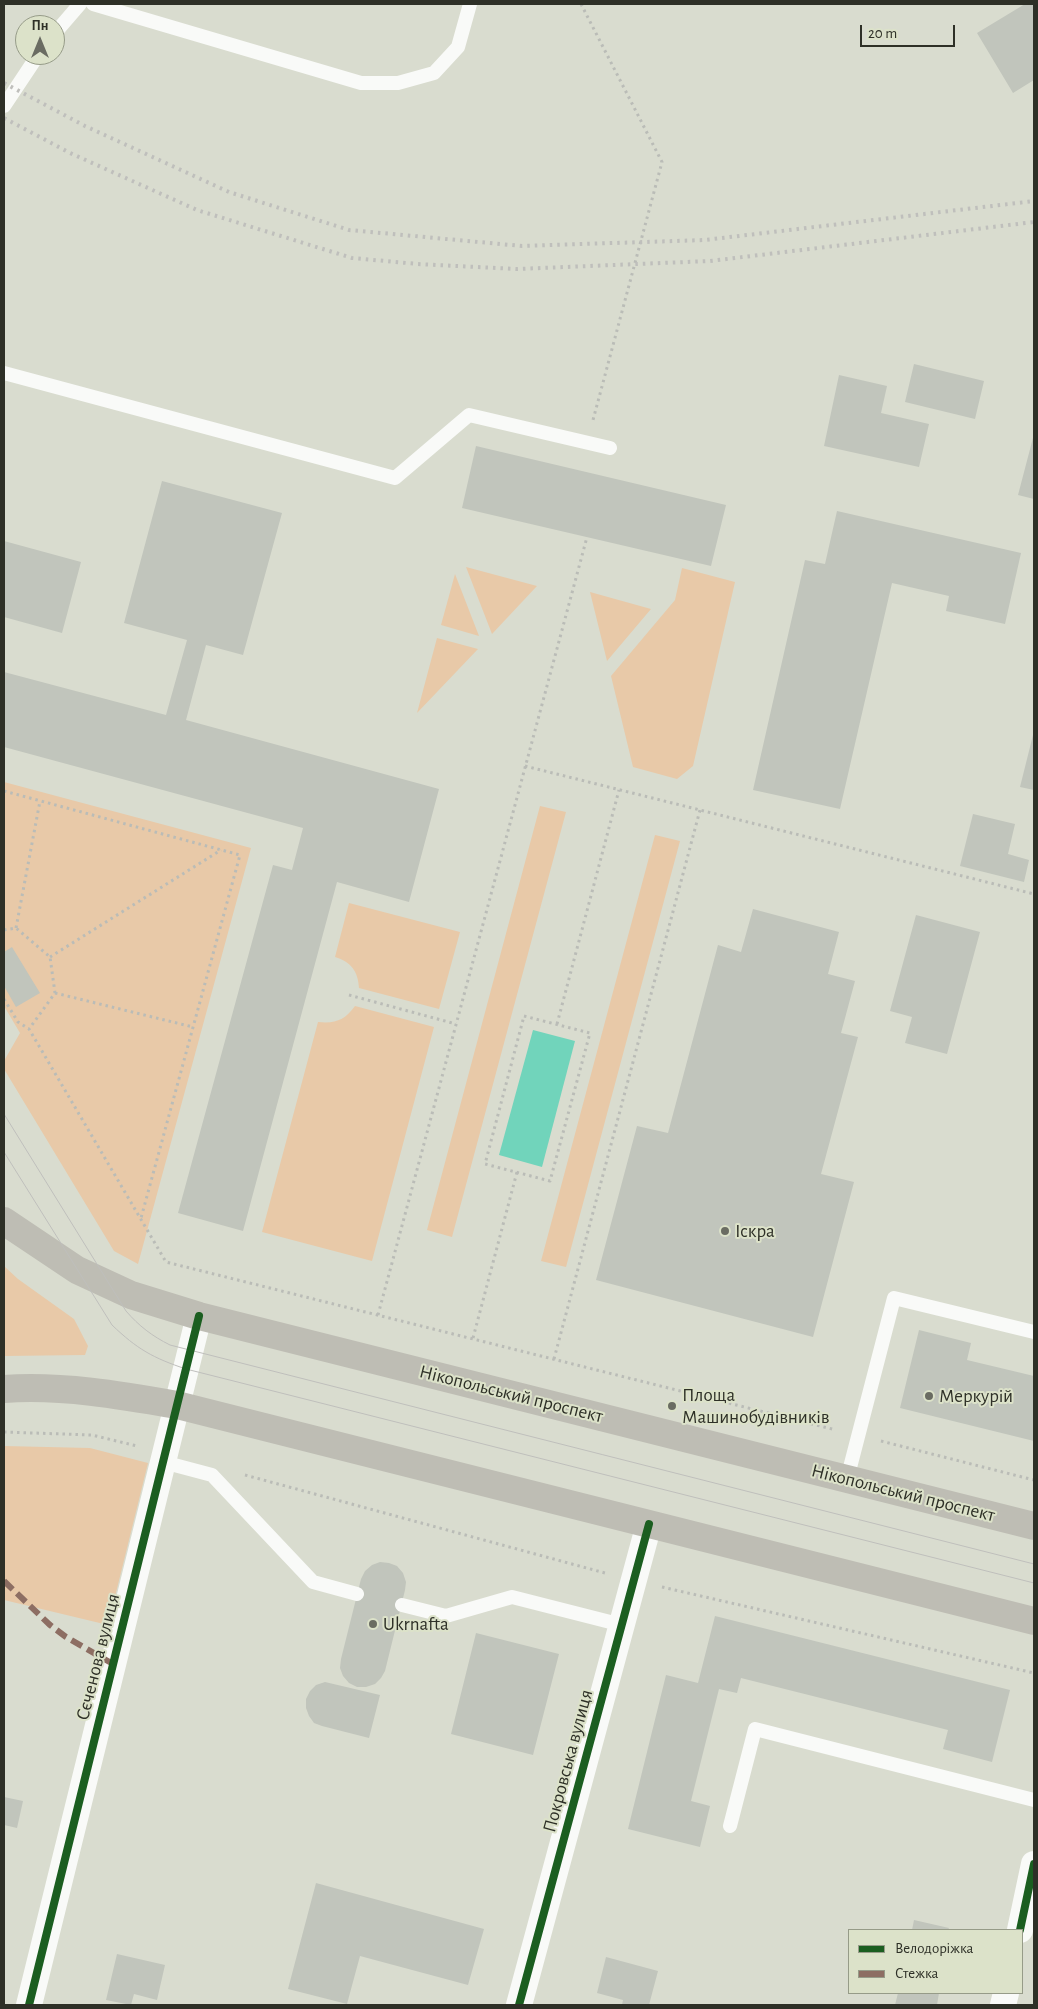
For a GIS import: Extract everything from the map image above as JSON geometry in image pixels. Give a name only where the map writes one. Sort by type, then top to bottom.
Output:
[{"type":"main road","name":"Нікопольський проспект","points":[[4,1221],[68,1265],[131,1295],[199,1316],[1034,1526]]},
{"type":"main road","points":[[4,1389],[65,1389],[120,1395],[177,1405],[1034,1621]]},
{"type":"street","name":"Сєченова вулиця","points":[[29,2005],[199,1316]]},
{"type":"street","name":"Покровська вулиця","points":[[519,2005],[649,1524]]},
{"type":"street","points":[[1020,1929],[1034,1864]]},
{"type":"lane","points":[[65,21],[80,4]]},
{"type":"lane","points":[[93,4],[361,83],[398,83],[434,73],[458,48],[470,4]]},
{"type":"lane","points":[[4,106],[30,65]]},
{"type":"lane","points":[[4,373],[395,478],[469,415],[610,448]]},
{"type":"lane","points":[[847,1479],[894,1298],[1034,1332]]},
{"type":"lane","points":[[164,1458],[212,1475],[313,1582],[357,1594]]},
{"type":"lane","points":[[402,1605],[446,1616],[512,1597],[622,1625]]},
{"type":"lane","points":[[730,1826],[755,1729],[1034,1800]]},
{"type":"path","points":[[581,4],[662,162],[587,443]]},
{"type":"path","points":[[378,1315],[586,537]]},
{"type":"path","points":[[525,766],[1034,894]]},
{"type":"path","points":[[557,1024],[620,790]]},
{"type":"path","points":[[4,791],[240,855],[140,1219]]},
{"type":"path","points":[[16,928],[40,801]]},
{"type":"path","points":[[554,1359],[700,810]]},
{"type":"path","points":[[50,957],[221,850]]},
{"type":"path","points":[[4,930],[16,928],[50,957],[55,992],[29,1029]]},
{"type":"path","points":[[55,992],[193,1027]]},
{"type":"path","points":[[350,995],[456,1024]]},
{"type":"path","points":[[4,998],[18,1022],[29,1029],[166,1262],[1034,1480]]},
{"type":"path","points":[[524,1016],[557,1024],[590,1033],[550,1181],[485,1164],[524,1016]]},
{"type":"path","points":[[473,1338],[517,1172]]},
{"type":"path","points":[[4,1432],[92,1435],[164,1458]]},
{"type":"path","points":[[242,1474],[633,1581],[1034,1673]]},
{"type":"shaded area","points":[[466,567],[537,586],[492,634]]},
{"type":"shaded area","points":[[682,568],[735,582],[693,766],[677,779],[633,767],[611,676],[675,600]]},
{"type":"shaded area","points":[[455,574],[479,636],[441,625]]},
{"type":"shaded area","points":[[590,592],[651,609],[607,661]]},
{"type":"shaded area","points":[[437,638],[478,649],[417,713]]},
{"type":"shaded area","points":[[4,782],[251,848],[138,1264],[114,1251],[4,1069],[4,1061],[20,1033],[4,1006]]},
{"type":"shaded area","points":[[540,806],[566,812],[452,1237],[427,1230]]},
{"type":"shaded area","points":[[655,835],[680,841],[566,1267],[541,1261]]},
{"type":"shaded area","points":[[349,903],[460,932],[439,1009],[359,988],[353,968],[335,957]]},
{"type":"shaded area","points":[[355,1006],[434,1027],[372,1261],[262,1232],[318,1022],[335,1022],[347,1015]]},
{"type":"shaded area","points":[[533,1030],[575,1041],[542,1167],[499,1155]]},
{"type":"shaded area","points":[[4,1266],[18,1279],[74,1319],[88,1346],[85,1355],[4,1356]]},
{"type":"shaded area","points":[[4,1446],[90,1448],[148,1463],[108,1625],[4,1600]]},
{"type":"building","points":[[1025,4],[1034,4],[1034,80],[1013,93],[977,33]]},
{"type":"building","points":[[914,364],[984,381],[975,419],[905,402]]},
{"type":"building","points":[[839,375],[887,386],[881,413],[929,424],[919,467],[824,446]]},
{"type":"building","points":[[1034,434],[1034,499],[1018,495]]},
{"type":"building","points":[[476,446],[726,505],[711,566],[462,508]]},
{"type":"building","points":[[162,481],[282,513],[243,655],[206,645],[186,720],[439,789],[409,902],[337,882],[243,1231],[178,1213],[273,865],[292,870],[303,828],[4,747],[4,672],[166,715],[187,640],[124,623]]},
{"type":"building","points":[[837,511],[1021,553],[1005,624],[946,611],[949,596],[892,583],[840,809],[753,790],[805,560],[825,564]]},
{"type":"building","points":[[4,541],[81,562],[62,633],[4,617]]},
{"type":"building","points":[[1034,731],[1034,790],[1020,787]]},
{"type":"building","points":[[973,814],[1015,824],[1008,854],[1029,860],[1024,882],[960,866]]},
{"type":"building","points":[[753,909],[839,932],[828,974],[855,981],[841,1033],[858,1037],[821,1174],[854,1182],[813,1337],[596,1280],[637,1126],[668,1133],[718,945],[741,952]]},
{"type":"building","points":[[916,915],[980,932],[947,1054],[905,1043],[912,1017],[890,1011]]},
{"type":"building","points":[[12,947],[40,993],[16,1007],[4,986],[4,952]]},
{"type":"building","points":[[919,1330],[971,1343],[967,1360],[1034,1376],[1034,1441],[900,1408]]},
{"type":"building","points":[[380,1562],[397,1566],[403,1573],[406,1582],[405,1590],[385,1671],[375,1684],[357,1687],[349,1683],[343,1676],[340,1668],[341,1659],[361,1579],[365,1571],[372,1565]]},
{"type":"building","points":[[715,1616],[1010,1690],[992,1762],[943,1749],[948,1730],[741,1678],[737,1693],[719,1689],[691,1801],[710,1806],[700,1847],[628,1829],[666,1675],[698,1683]]},
{"type":"building","points":[[476,1633],[559,1654],[533,1755],[451,1734]]},
{"type":"building","points":[[325,1682],[380,1695],[369,1738],[314,1723],[306,1708],[306,1699],[316,1685]]},
{"type":"building","points":[[4,1797],[23,1801],[17,1828],[4,1825]]},
{"type":"building","points":[[316,1883],[484,1929],[468,1985],[360,1956],[347,2004],[288,1989]]},
{"type":"building","points":[[914,1920],[949,1928],[948,1929],[912,1929]]},
{"type":"building","points":[[117,1954],[165,1965],[157,2000],[134,1994],[131,2005],[106,2000]]},
{"type":"building","points":[[606,1957],[658,1971],[649,2005],[622,2005],[623,2000],[597,1993]]},
{"type":"building","points":[[898,1994],[939,1994],[937,2005],[895,2005]]},
{"type":"tram line","points":[[4,1114],[126,1311],[146,1330],[170,1345],[1034,1564]]},
{"type":"tram line","points":[[4,1152],[112,1325],[138,1347],[164,1361],[186,1369],[1034,1583]]},
{"type":"railway","points":[[4,83],[85,126],[229,192],[349,230],[522,246],[705,240],[1034,201]]},
{"type":"railway","points":[[4,118],[70,153],[197,210],[352,258],[418,264],[517,269],[710,261],[1034,222]]},
{"type":"marked path","points":[[4,1581],[50,1625],[66,1637],[113,1664]]},
{"type":"cycle path","points":[[29,2005],[199,1316]]},
{"type":"cycle path","points":[[519,2005],[649,1524]]},
{"type":"cycle path","points":[[1020,1929],[1034,1864]]},
{"type":"place","name":"Іскра","points":[[725,1231]]},
{"type":"place","name":"Меркурій","points":[[929,1396]]},
{"type":"place","name":"Площа Машинобудівників","points":[[672,1406]]},
{"type":"place","name":"Ukrnafta","points":[[373,1624]]}]
